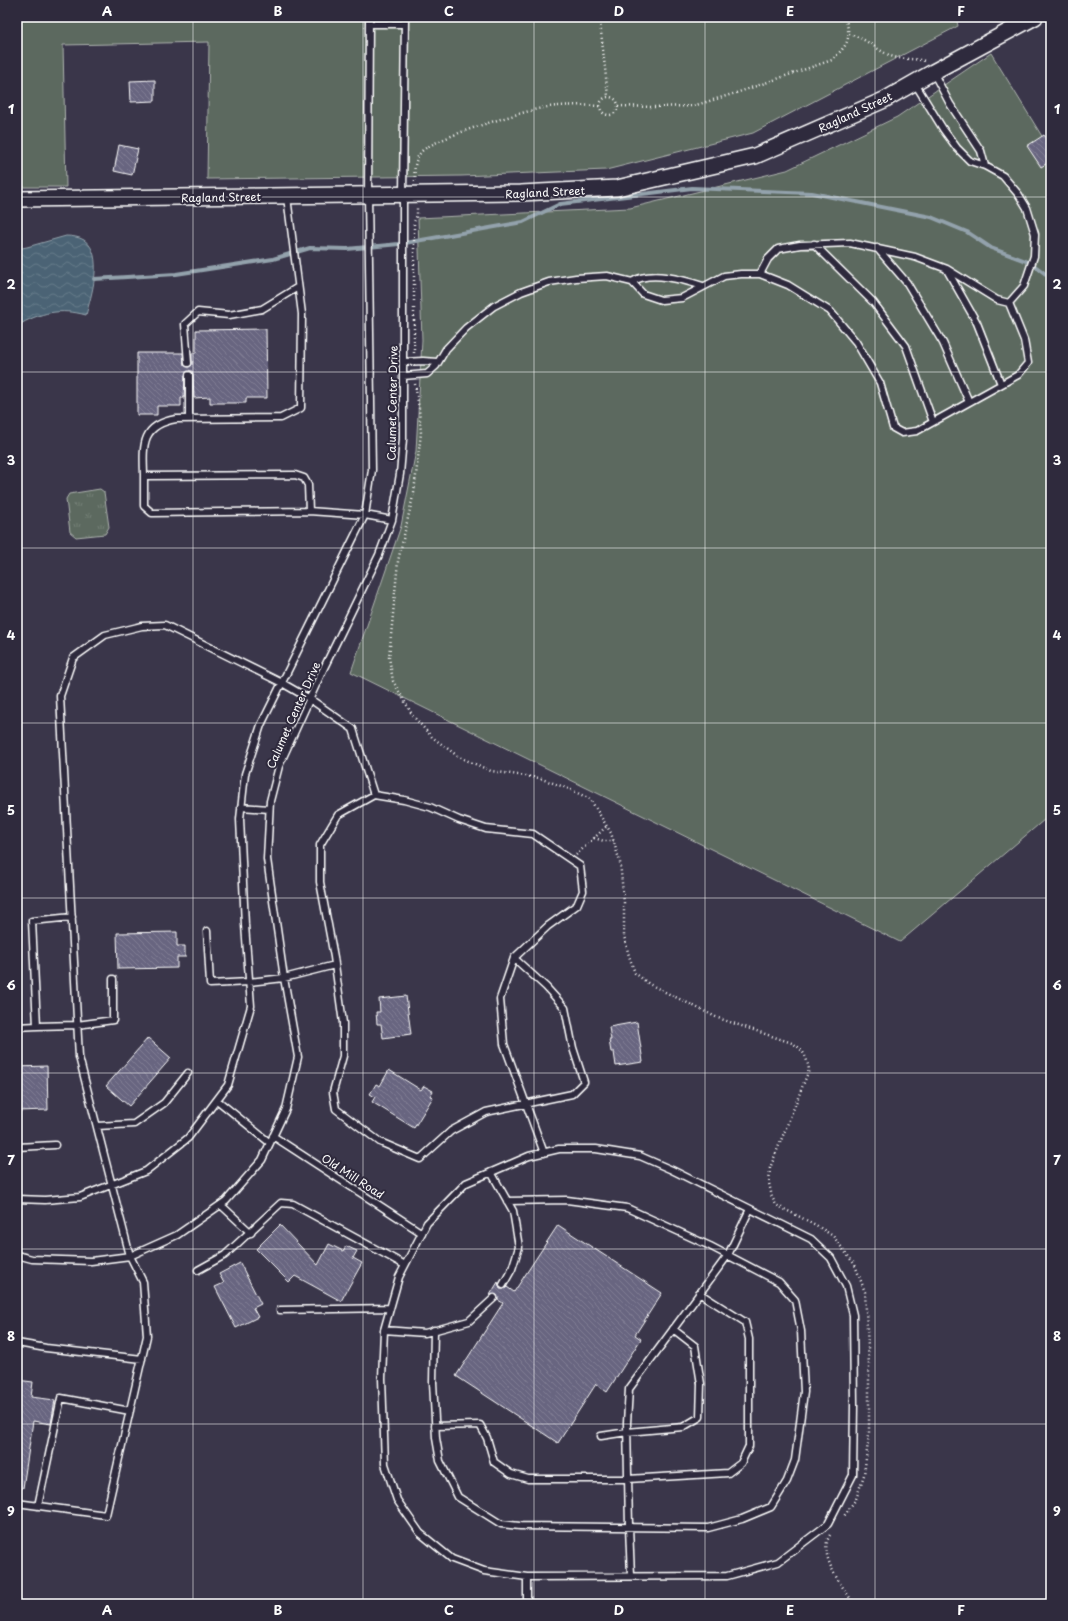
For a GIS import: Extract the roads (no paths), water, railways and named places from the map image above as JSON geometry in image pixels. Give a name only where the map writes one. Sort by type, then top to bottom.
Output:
[{"type":"street","name":"Ragland Street","points":[[17,199],[287,197],[521,193],[617,188],[755,156],[884,100],[932,72],[1035,17]]},
{"type":"lane","name":"Calumet Center Drive","points":[[17,1255],[32,1259],[91,1261],[130,1256],[177,1235],[226,1201],[262,1160],[286,1109],[298,1057],[284,978],[267,859],[269,809],[279,766],[379,555],[392,520],[400,474],[403,439],[405,17]]},
{"type":"lane","name":"Calumet Center Drive","points":[[17,1199],[45,1200],[80,1197],[146,1171],[188,1138],[228,1085],[251,1006],[240,819],[245,774],[261,725],[365,515],[372,470],[368,195],[369,20]]},
{"type":"lane","points":[[369,20],[405,24]]},
{"type":"lane","points":[[932,72],[950,104],[981,151],[985,166]]},
{"type":"lane","points":[[914,82],[943,129],[957,148],[970,161],[985,166],[1003,176],[1019,195],[1027,208],[1035,234],[1034,256],[1024,286],[1009,303]]},
{"type":"lane","points":[[287,197],[302,314],[301,408],[281,418],[176,419],[163,421],[150,431],[143,449],[144,506],[152,513],[309,511],[365,515],[392,520]]},
{"type":"lane","points":[[760,274],[768,259],[778,248],[814,244],[850,243],[915,257],[947,269],[997,300],[1009,303]]},
{"type":"lane","points":[[814,244],[874,302],[906,346],[933,422]]},
{"type":"lane","points":[[877,248],[911,290],[943,343],[970,402]]},
{"type":"lane","points":[[947,269],[977,323],[1002,384]]},
{"type":"lane","points":[[403,376],[426,374],[436,366],[446,349],[466,328],[494,306],[521,292],[550,282],[576,278],[607,276],[632,282],[643,294],[661,300],[682,298],[724,276],[760,274],[788,285],[830,310],[856,342],[880,383],[893,428],[902,433],[918,431],[1018,375],[1028,364],[1024,340],[1009,303]]},
{"type":"lane","points":[[632,282],[639,278],[650,276],[684,280],[703,286]]},
{"type":"lane","points":[[188,363],[186,324],[198,312],[229,316],[262,309],[298,287]]},
{"type":"lane","points":[[403,362],[437,362]]},
{"type":"lane","points":[[189,375],[189,419]]},
{"type":"lane","points":[[144,476],[295,475],[304,478],[308,485],[309,511]]},
{"type":"lane","points":[[17,1503],[106,1515],[147,1336],[143,1282],[130,1256],[79,1057],[60,696],[73,658],[105,635],[142,626],[165,625],[282,683],[310,699],[353,729],[374,795]]},
{"type":"lane","points":[[514,958],[565,1008],[573,1048],[584,1082],[572,1094],[526,1105],[486,1112],[451,1130],[420,1159],[380,1142],[336,1109],[333,1092],[343,1056],[343,1023],[335,965],[320,882],[320,845],[338,815],[374,795],[404,800],[423,805],[459,820],[486,829],[533,834],[580,866],[583,891],[577,906],[548,926],[514,958],[500,999],[504,1044],[526,1105],[544,1153]]},
{"type":"lane","points":[[241,807],[269,809]]},
{"type":"lane","points":[[37,1026],[32,921],[72,917]]},
{"type":"lane","points":[[207,931],[210,984],[284,978],[335,965]]},
{"type":"lane","points":[[17,1027],[77,1025],[113,1020],[113,979]]},
{"type":"lane","points":[[97,1126],[134,1124],[164,1103],[188,1073]]},
{"type":"lane","points":[[217,1100],[270,1143]]},
{"type":"lane","name":"Old Mill Road","points":[[274,1136],[422,1233]]},
{"type":"lane","points":[[17,1147],[55,1145]]},
{"type":"lane","points":[[559,1149],[596,1149],[640,1156],[672,1170],[810,1239],[832,1258],[846,1286],[853,1315],[853,1475],[828,1524],[778,1562],[727,1576],[527,1577],[484,1571],[452,1559],[420,1533],[397,1500],[385,1464],[382,1378],[384,1330],[398,1277],[427,1223],[466,1183],[529,1156],[544,1153],[559,1149]]},
{"type":"lane","points":[[491,1172],[512,1211],[519,1247],[512,1269],[503,1285]]},
{"type":"lane","points":[[434,1330],[433,1382],[435,1426],[440,1461],[458,1497],[501,1524],[520,1526],[708,1528],[742,1519],[772,1507],[787,1481],[793,1467],[800,1428],[804,1392],[801,1331],[795,1300],[779,1282],[728,1255],[627,1208],[567,1200],[507,1201]]},
{"type":"lane","points":[[198,1270],[225,1255],[251,1233],[282,1203],[293,1204],[405,1265]]},
{"type":"lane","points":[[221,1205],[251,1233]]},
{"type":"lane","points":[[631,1576],[627,1432],[629,1389],[728,1255],[750,1209]]},
{"type":"lane","points":[[435,1426],[480,1425],[487,1438],[494,1462],[511,1474],[528,1479],[628,1479],[728,1473],[741,1463],[749,1446],[749,1339],[744,1322],[699,1293]]},
{"type":"lane","points":[[384,1330],[425,1332],[469,1321],[494,1298]]},
{"type":"lane","points":[[280,1310],[390,1308]]},
{"type":"lane","points":[[601,1436],[683,1427],[700,1417],[701,1384],[696,1346],[673,1329]]},
{"type":"lane","points":[[17,1343],[46,1348],[142,1359]]},
{"type":"lane","points":[[38,1506],[61,1398],[130,1411]]},
{"type":"lane","points":[[527,1577],[527,1604]]},
{"type":"water","points":[[66,236],[84,240],[90,246],[94,255],[95,276],[86,315],[68,312],[51,313],[34,317],[17,326],[17,249]]},
{"type":"waterway","points":[[94,279],[176,274],[273,259],[310,248],[347,249],[399,244],[523,222],[560,204],[692,188],[812,193],[931,217],[967,232],[991,248],[1031,263],[1051,278]]}]
